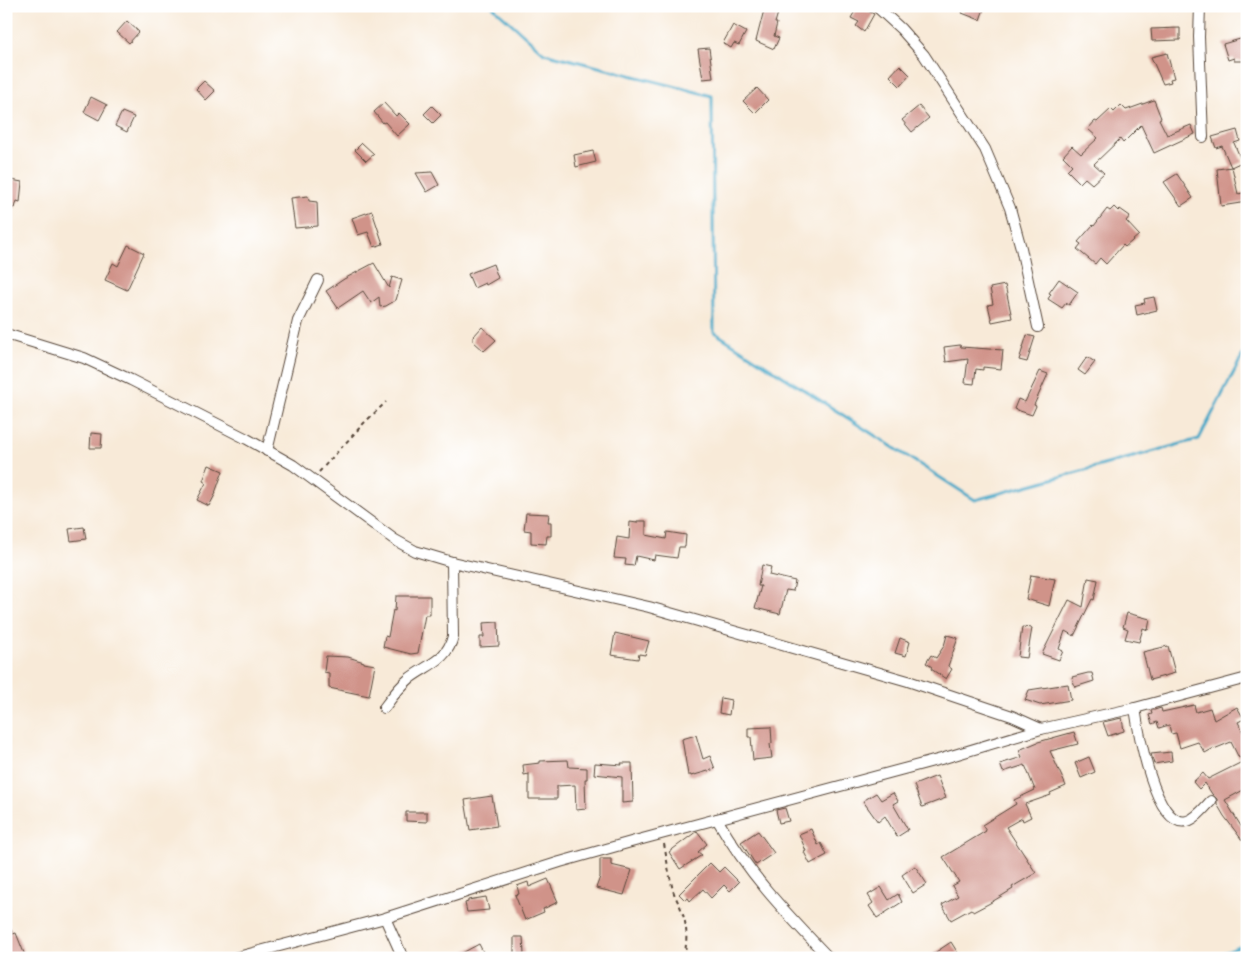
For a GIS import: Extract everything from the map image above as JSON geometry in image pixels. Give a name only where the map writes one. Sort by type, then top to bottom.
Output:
[{"type":"street","points":[[876,6],[901,29],[924,55],[985,149],[1010,208],[1021,248],[1038,327]]},
{"type":"street","points":[[1200,6],[1199,37],[1203,137]]},
{"type":"street","points":[[267,452],[298,322],[318,280]]},
{"type":"street","points":[[6,334],[84,358],[247,439],[293,465],[395,540],[415,551],[452,562],[649,607],[908,681],[1012,716],[1041,729]]},
{"type":"street","points":[[384,708],[397,689],[410,678],[439,660],[451,645],[453,636],[452,562]]},
{"type":"street","points":[[234,958],[385,918],[560,862],[861,779],[941,759],[1041,729],[1135,708],[1247,678]]},
{"type":"street","points":[[1135,708],[1146,767],[1171,816],[1179,821],[1187,821],[1199,813],[1211,800]]},
{"type":"street","points":[[717,819],[730,843],[776,904],[829,958]]},
{"type":"street","points":[[385,918],[403,958]]},
{"type":"path","points":[[312,479],[386,402]]},
{"type":"path","points":[[663,834],[668,869],[674,893],[683,912],[686,928],[684,958]]},
{"type":"building","points":[[765,6],[780,6],[775,23],[777,23],[774,36],[779,38],[774,49],[756,41]]},
{"type":"building","points":[[858,6],[874,14],[864,32],[856,26],[859,22],[851,18]]},
{"type":"building","points":[[965,6],[985,6],[980,20],[962,13]]},
{"type":"building","points":[[127,21],[139,32],[129,43],[117,32]]},
{"type":"building","points":[[733,25],[746,32],[739,45],[734,43],[731,48],[723,43]]},
{"type":"building","points":[[1180,28],[1180,40],[1152,41],[1151,29]]},
{"type":"building","points":[[1247,37],[1247,61],[1234,61],[1234,58],[1228,60],[1223,44]]},
{"type":"building","points":[[709,48],[713,78],[703,79],[698,49]]},
{"type":"building","points":[[1167,53],[1174,78],[1170,79],[1171,82],[1163,84],[1151,57]]},
{"type":"building","points":[[900,65],[910,75],[900,86],[890,76]]},
{"type":"building","points":[[204,81],[215,91],[206,100],[196,89]]},
{"type":"building","points":[[757,88],[768,100],[755,113],[743,101]]},
{"type":"building","points":[[91,97],[107,105],[99,120],[84,112]]},
{"type":"building","points":[[1154,100],[1161,118],[1159,119],[1167,135],[1191,125],[1195,134],[1154,153],[1141,125],[1123,143],[1120,139],[1094,164],[1104,173],[1092,184],[1085,178],[1080,183],[1067,170],[1072,165],[1063,156],[1072,146],[1081,154],[1098,138],[1088,129],[1095,121],[1097,122],[1111,109],[1114,112],[1121,105],[1126,110]]},
{"type":"building","points":[[384,103],[396,116],[399,113],[410,124],[397,136],[374,112]]},
{"type":"building","points":[[432,106],[441,115],[433,123],[424,114]]},
{"type":"building","points":[[919,106],[929,118],[912,132],[902,120]]},
{"type":"building","points":[[122,112],[134,117],[127,132],[115,126]]},
{"type":"building","points":[[1237,130],[1240,141],[1234,143],[1242,162],[1231,167],[1222,146],[1216,148],[1212,137]]},
{"type":"building","points":[[362,143],[374,154],[366,161],[355,150]]},
{"type":"building","points":[[593,151],[596,162],[576,167],[574,155]]},
{"type":"building","points":[[1232,167],[1238,194],[1247,192],[1247,202],[1221,206],[1217,169]]},
{"type":"building","points":[[432,172],[439,185],[427,192],[416,173]]},
{"type":"building","points":[[1177,174],[1193,198],[1181,206],[1164,182]]},
{"type":"building","points":[[6,179],[22,182],[20,202],[17,201],[15,208],[6,207]]},
{"type":"building","points":[[308,196],[309,201],[317,202],[318,226],[295,228],[291,198]]},
{"type":"building","points":[[1114,207],[1118,211],[1120,209],[1130,216],[1126,221],[1139,235],[1125,247],[1123,245],[1106,264],[1100,258],[1095,264],[1077,249],[1081,244],[1078,242],[1107,209],[1110,211]]},
{"type":"building","points":[[372,211],[383,244],[374,247],[368,232],[358,235],[352,218]]},
{"type":"building","points":[[128,245],[144,253],[127,290],[105,280],[113,263],[118,266]]},
{"type":"building","points":[[374,263],[389,288],[392,277],[402,280],[396,300],[380,307],[379,297],[371,303],[363,291],[338,308],[326,291]]},
{"type":"building","points":[[493,264],[498,278],[486,285],[485,283],[474,288],[468,274]]},
{"type":"building","points":[[1059,279],[1078,292],[1069,305],[1066,303],[1062,308],[1048,299],[1051,294],[1049,293]]},
{"type":"building","points":[[1005,285],[1012,318],[992,322],[988,305],[993,304],[990,288]]},
{"type":"building","points":[[1154,297],[1157,310],[1137,315],[1135,305],[1145,303],[1144,299]]},
{"type":"building","points":[[482,327],[496,340],[484,351],[473,341],[473,337]]},
{"type":"building","points":[[1027,335],[1035,337],[1027,362],[1019,360]]},
{"type":"building","points":[[960,345],[961,347],[1003,350],[1001,369],[983,367],[983,370],[976,369],[974,384],[965,383],[968,359],[946,362],[944,347]]},
{"type":"building","points":[[1087,357],[1095,362],[1085,375],[1078,370]]},
{"type":"building","points":[[1040,371],[1048,374],[1034,405],[1036,406],[1032,415],[1014,409],[1018,399],[1025,402]]},
{"type":"building","points":[[91,433],[102,434],[101,448],[90,448]]},
{"type":"building","points":[[209,465],[223,471],[216,493],[209,506],[197,500],[206,483],[203,481]]},
{"type":"building","points":[[526,513],[549,514],[548,522],[551,522],[551,536],[547,536],[546,544],[531,543],[531,531],[524,530]]},
{"type":"building","points":[[637,521],[646,521],[646,535],[666,539],[667,532],[686,535],[685,547],[679,547],[677,558],[655,555],[654,560],[636,556],[634,566],[625,565],[626,559],[614,558],[617,537],[629,539],[630,522],[637,523]]},
{"type":"building","points":[[84,527],[86,539],[71,541],[69,529]]},
{"type":"building","points":[[762,565],[771,567],[769,575],[795,581],[793,591],[786,590],[780,614],[755,608],[761,586],[758,586]]},
{"type":"building","points":[[1031,575],[1055,579],[1049,606],[1026,599]]},
{"type":"building","points":[[1088,578],[1098,580],[1094,600],[1092,599],[1074,636],[1065,631],[1059,649],[1063,651],[1059,660],[1042,654],[1069,600],[1083,607]]},
{"type":"building","points":[[396,596],[430,596],[430,615],[425,615],[418,653],[411,654],[383,647],[385,636],[388,637],[393,610],[395,611]]},
{"type":"building","points":[[1127,613],[1150,619],[1148,630],[1143,628],[1139,642],[1125,639],[1128,629],[1123,627]]},
{"type":"building","points":[[498,622],[499,646],[480,647],[480,637],[484,637],[483,623]]},
{"type":"building","points":[[1022,627],[1032,628],[1027,658],[1018,657]]},
{"type":"building","points":[[615,633],[649,641],[645,655],[639,654],[638,659],[611,655]]},
{"type":"building","points":[[947,635],[958,638],[948,666],[952,669],[946,679],[931,669],[932,667],[926,663],[931,655],[936,658],[944,646]]},
{"type":"building","points":[[900,638],[910,642],[906,656],[895,653]]},
{"type":"building","points":[[1168,646],[1175,673],[1150,680],[1143,652]]},
{"type":"building","points":[[326,656],[348,657],[375,665],[369,696],[329,688],[329,673],[324,672]]},
{"type":"building","points":[[1092,673],[1094,681],[1075,687],[1072,677]]},
{"type":"building","points":[[1068,684],[1071,700],[1040,705],[1025,700],[1029,690]]},
{"type":"building","points":[[721,698],[731,700],[729,715],[719,713]]},
{"type":"building","points":[[1194,705],[1196,712],[1210,708],[1214,720],[1237,707],[1244,719],[1238,722],[1247,740],[1247,754],[1239,758],[1231,742],[1205,753],[1198,742],[1180,748],[1176,733],[1171,734],[1169,725],[1159,728],[1157,722],[1152,724],[1149,715],[1152,714],[1151,711],[1161,708],[1162,712]]},
{"type":"building","points":[[1122,718],[1124,731],[1108,736],[1103,722]]},
{"type":"building","points":[[771,727],[772,743],[770,744],[772,758],[753,760],[751,737],[748,737],[748,728]]},
{"type":"building","points":[[1074,732],[1078,744],[1050,751],[1066,786],[1050,793],[1051,795],[1025,804],[1031,817],[1023,821],[1022,818],[1006,827],[1036,873],[990,903],[973,912],[971,909],[951,920],[942,905],[958,896],[952,886],[959,882],[943,857],[986,831],[982,825],[1016,804],[1014,800],[1035,790],[1025,765],[1003,772],[1000,764],[1022,757],[1019,750],[1038,742]]},
{"type":"building","points":[[696,735],[703,759],[710,756],[715,769],[691,776],[688,775],[682,739]]},
{"type":"building","points":[[1171,752],[1172,761],[1154,764],[1151,754]]},
{"type":"building","points":[[1089,757],[1095,772],[1081,778],[1075,763]]},
{"type":"building","points":[[568,760],[569,767],[587,768],[587,779],[585,779],[586,809],[576,810],[575,785],[557,786],[557,799],[529,799],[529,774],[524,775],[523,765],[540,763],[540,761]]},
{"type":"building","points":[[1242,762],[1246,770],[1242,771],[1247,779],[1247,788],[1225,800],[1247,836],[1242,840],[1224,816],[1217,804],[1217,799],[1205,783],[1199,789],[1193,782],[1203,773],[1208,779]]},
{"type":"building","points":[[595,763],[622,765],[621,763],[632,763],[633,802],[622,803],[622,777],[594,774]]},
{"type":"building","points":[[937,776],[946,798],[922,807],[914,785]]},
{"type":"building","points":[[876,793],[881,800],[893,793],[898,801],[893,804],[908,830],[897,837],[885,816],[878,822],[863,801]]},
{"type":"building","points":[[492,796],[497,826],[470,830],[465,800]]},
{"type":"building","points":[[785,808],[789,821],[779,823],[776,810]]},
{"type":"building","points":[[406,812],[427,812],[427,822],[406,821]]},
{"type":"building","points":[[811,829],[818,845],[821,843],[827,855],[810,864],[804,852],[806,851],[799,834]]},
{"type":"building","points":[[697,831],[707,844],[698,852],[702,855],[680,869],[669,852]]},
{"type":"building","points":[[758,831],[774,853],[756,865],[741,842]]},
{"type":"building","points":[[600,859],[611,859],[611,865],[632,870],[624,895],[596,888],[600,877]]},
{"type":"building","points":[[710,863],[719,872],[724,867],[739,882],[730,891],[724,885],[711,898],[703,889],[690,901],[688,898],[685,900],[679,894]]},
{"type":"building","points":[[915,866],[927,884],[913,893],[902,875]]},
{"type":"building","points":[[548,879],[558,902],[543,909],[544,912],[525,920],[515,895],[519,894],[517,886],[528,882],[529,887]]},
{"type":"building","points":[[881,887],[889,900],[898,894],[902,902],[877,918],[869,906],[873,903],[868,895]]},
{"type":"building","points":[[486,897],[489,910],[467,912],[465,903],[468,900]]},
{"type":"building","points":[[6,920],[13,934],[16,933],[26,958],[6,958]]},
{"type":"building","points":[[514,937],[523,937],[524,954],[514,954]]},
{"type":"building","points":[[951,942],[961,958],[927,958]]},
{"type":"building","points":[[479,944],[486,958],[453,958]]},
{"type":"waterway","points":[[492,6],[544,53],[712,96],[714,332],[975,500],[1199,439],[1247,347]]},
{"type":"waterway","points":[[1212,958],[1247,944]]}]
